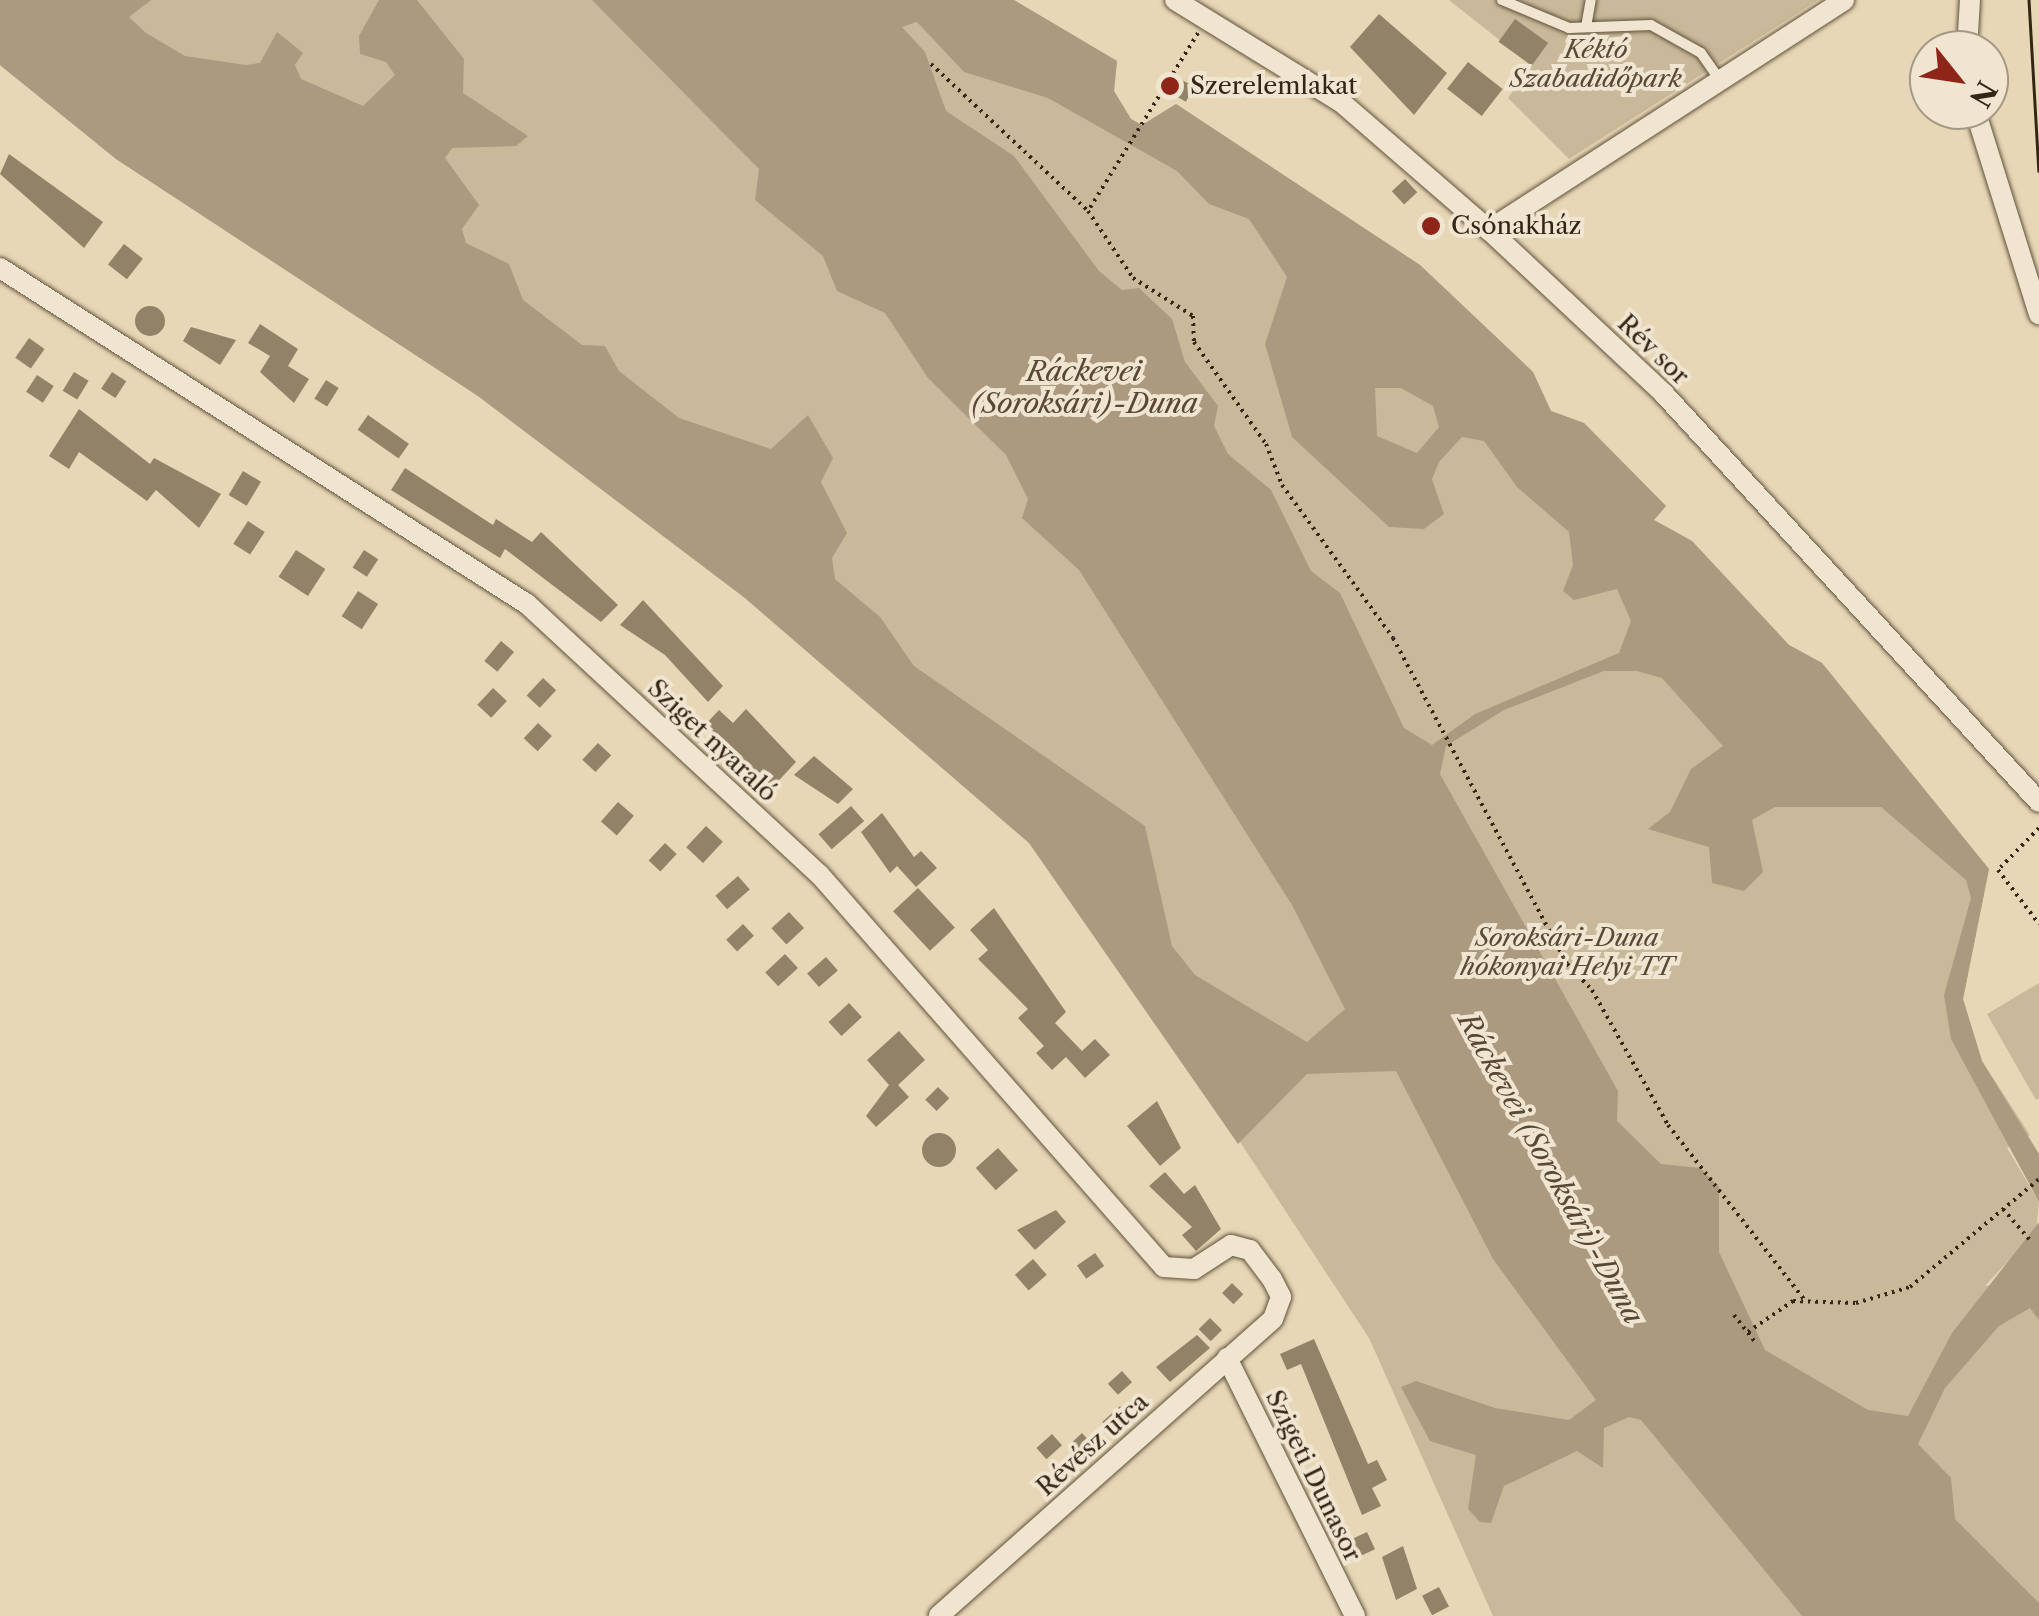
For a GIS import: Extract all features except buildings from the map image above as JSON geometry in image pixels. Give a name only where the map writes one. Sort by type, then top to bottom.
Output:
[{"type":"street","name":"Rév sor","points":[[1176,0],[1342,102],[1489,230],[1664,394],[2039,802]]},
{"type":"street","points":[[1207,19],[1220,0]]},
{"type":"street","points":[[1489,230],[1844,0]]},
{"type":"street","points":[[1969,30],[1970,0]]},
{"type":"street","points":[[1982,130],[2039,314]]},
{"type":"street","name":"Sziget nyaraló","points":[[0,268],[527,604],[819,874],[1164,1267],[1194,1269],[1231,1245],[1250,1250],[1272,1280],[1278,1308]]},
{"type":"street","name":"Révész utca","points":[[939,1616],[1278,1308]]},
{"type":"street","name":"Szigeti Dunasor","points":[[1227,1358],[1354,1616]]},
{"type":"lane","points":[[1502,0],[1586,28],[1651,25],[1702,54],[1720,80]]},
{"type":"lane","points":[[1586,28],[1590,0]]},
{"type":"path","points":[[1088,211],[1142,115],[1207,19]]},
{"type":"path","points":[[931,64],[1088,211],[1133,278],[1193,316],[1194,342],[1316,530],[1369,598],[1528,884],[1540,920],[1635,1070],[1804,1300]]},
{"type":"path","points":[[2039,828],[1998,870],[2039,924]]},
{"type":"path","points":[[1748,1332],[1804,1300],[1898,1293],[2039,1179]]},
{"type":"path","points":[[2003,1209],[2029,1239]]},
{"type":"path","points":[[1734,1315],[1756,1344]]},
{"type":"green space","name":"Soroksári-Duna hókonyai Helyi TT","points":[[0,0],[1014,0],[1117,61],[1114,91],[1131,119],[1142,125],[1176,104],[1420,265],[1533,372],[1551,411],[1584,423],[1666,506],[1654,520],[1692,541],[1789,645],[1822,663],[1989,869],[1963,999],[1982,1061],[2030,1135],[2007,1148],[2039,1202],[2036,1231],[1985,1286],[2039,1277],[2039,1616],[1493,1616],[1369,1338],[1142,993],[1029,843],[745,598],[478,396],[116,159],[0,65]]},
{"type":"green space","name":"Kéktó Szabadidőpark","points":[[1449,0],[1818,0],[1569,159],[1508,98],[1531,65]]},
{"type":"green space","points":[[2039,983],[2039,1098],[2036,1100],[1987,1014]]},
{"type":"water","name":"Ráckevei (Soroksári)-Duna","points":[[0,0],[151,0],[129,17],[146,33],[185,56],[246,65],[260,63],[277,32],[303,53],[295,65],[301,79],[363,106],[395,75],[386,62],[360,54],[359,36],[379,0],[417,0],[464,59],[463,93],[528,136],[516,146],[452,148],[445,158],[479,205],[462,229],[466,243],[509,264],[523,300],[582,345],[605,346],[619,371],[679,418],[771,449],[808,415],[833,458],[821,482],[847,533],[832,558],[835,579],[880,617],[914,666],[1145,826],[1172,946],[1195,975],[1307,1042],[1345,1009],[1292,905],[1079,570],[1022,518],[1028,499],[1006,455],[928,378],[885,313],[837,291],[823,256],[755,200],[759,169],[592,0],[1014,0],[1117,61],[1114,91],[1131,119],[1142,125],[1176,104],[1420,265],[1533,372],[1551,411],[1584,423],[1666,506],[1654,520],[1692,541],[1789,645],[1822,663],[1989,869],[1963,999],[1982,1061],[2039,1154],[2039,1202],[1951,1039],[1944,995],[1971,898],[1966,880],[1881,807],[1775,807],[1752,820],[1763,872],[1744,891],[1712,883],[1709,847],[1648,829],[1670,812],[1691,769],[1723,746],[1662,678],[1637,671],[1604,671],[1504,710],[1446,746],[1440,774],[1618,1091],[1617,1121],[1661,1164],[1700,1168],[1719,1187],[1719,1252],[1765,1350],[1868,1410],[1908,1416],[1952,1333],[2039,1222],[2039,1320],[2030,1308],[1999,1326],[1945,1388],[1918,1444],[1951,1478],[1955,1519],[2039,1603],[2039,1616],[1802,1616],[1641,1420],[1629,1417],[1604,1428],[1603,1468],[1577,1451],[1504,1486],[1491,1523],[1480,1522],[1468,1509],[1476,1455],[1430,1441],[1401,1387],[1416,1381],[1495,1408],[1569,1420],[1596,1400],[1493,1259],[1396,1071],[1307,1074],[1238,1144],[1029,843],[745,598],[478,396],[116,159],[0,65]],"holes":[[[917,22],[964,72],[1048,98],[1177,171],[1209,204],[1249,219],[1287,277],[1265,344],[1292,437],[1389,527],[1424,529],[1444,514],[1432,479],[1439,462],[1462,437],[1484,441],[1517,487],[1569,532],[1573,565],[1563,591],[1574,600],[1617,589],[1631,621],[1619,653],[1475,714],[1432,745],[1404,728],[1340,593],[1311,571],[1271,490],[1228,454],[1214,426],[1218,406],[1185,362],[1172,319],[1139,288],[1122,290],[1099,271],[1014,156],[946,111],[925,52],[902,27]],[[1375,388],[1401,388],[1433,406],[1439,427],[1417,453],[1377,436]]]},
{"type":"tram line","points":[[2029,0],[2039,171]]},
{"type":"place","name":"Szerelemlakat","points":[[1170,86]]},
{"type":"place","name":"Csónakház","points":[[1431,226]]}]
